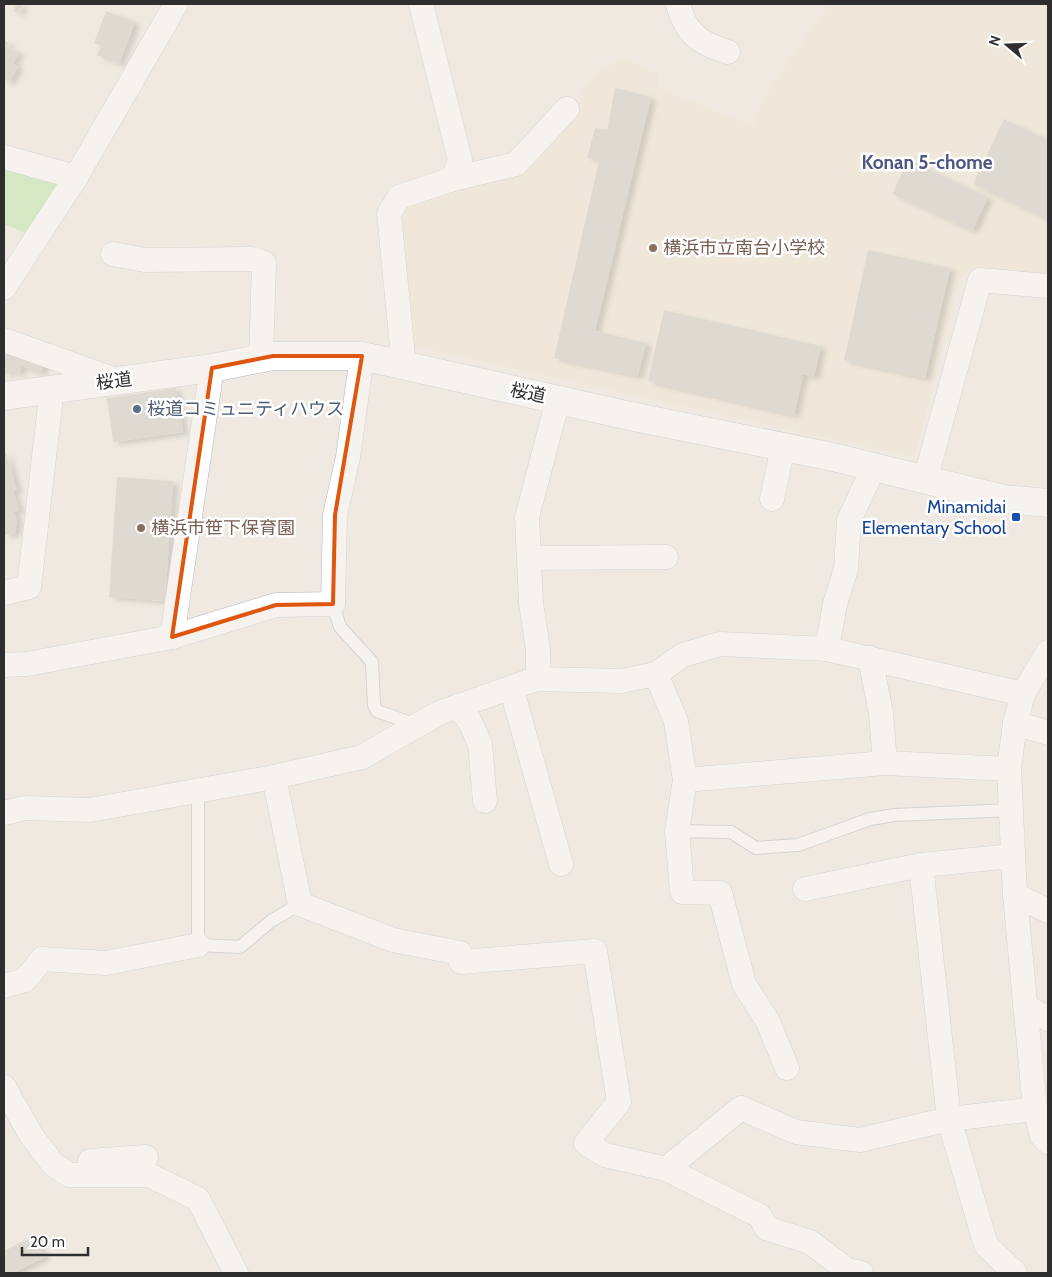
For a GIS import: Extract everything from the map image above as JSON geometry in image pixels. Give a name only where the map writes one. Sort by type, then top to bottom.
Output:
[{"type":"street","points":[[4,288],[76,178],[176,4]]},
{"type":"street","points":[[421,4],[460,160],[453,179]]},
{"type":"street","points":[[678,4],[681,16],[692,34],[711,46],[728,52]]},
{"type":"street","points":[[404,366],[388,214],[399,197],[453,179],[516,164],[568,109]]},
{"type":"street","points":[[4,157],[76,178]]},
{"type":"street","points":[[113,254],[145,260],[252,259],[264,263],[261,358]]},
{"type":"street","points":[[925,480],[980,280],[1048,286]]},
{"type":"street","points":[[4,340],[116,380]]},
{"type":"street","name":"桜道","points":[[4,396],[52,388],[212,368],[273,356],[362,356],[874,467],[1004,498],[1048,502]]},
{"type":"street","points":[[4,665],[27,664],[172,637],[276,605],[332,604],[335,515],[348,457],[362,356]]},
{"type":"street","points":[[172,637],[212,368]]},
{"type":"street","points":[[4,593],[29,587],[52,388]]},
{"type":"street","points":[[538,679],[538,650],[531,603],[527,517],[558,400]]},
{"type":"street","points":[[772,499],[783,447]]},
{"type":"street","points":[[826,649],[835,604],[846,569],[849,520],[874,467]]},
{"type":"street","points":[[529,558],[666,558]]},
{"type":"street","points":[[4,813],[25,808],[90,810],[274,777],[362,757],[439,713],[538,679],[621,681],[656,674],[683,655],[720,644],[826,649],[1023,694]]},
{"type":"street","points":[[1048,652],[1023,694],[1015,723],[1009,769],[1015,895],[1024,1006],[1035,1109],[1042,1136],[1048,1142]]},
{"type":"street","points":[[870,658],[881,713],[885,764]]},
{"type":"street","points":[[656,674],[676,721],[685,780],[677,831],[682,892],[720,893],[744,984],[768,1022],[787,1068]]},
{"type":"street","points":[[511,688],[560,864]]},
{"type":"street","points":[[458,706],[470,722],[480,744],[485,801]]},
{"type":"street","points":[[1015,723],[1048,733]]},
{"type":"street","points":[[685,780],[885,764],[1009,769]]},
{"type":"street","points":[[274,777],[300,904],[393,940],[460,953],[461,962],[595,951],[619,1102],[586,1143],[605,1155],[666,1168],[760,1216],[766,1228],[810,1242],[847,1270],[861,1273]]},
{"type":"street","points":[[805,889],[921,865],[1013,856]]},
{"type":"street","points":[[921,865],[949,1119],[986,1245],[1015,1273]]},
{"type":"street","points":[[1015,895],[1048,911]]},
{"type":"street","points":[[4,986],[25,980],[42,959],[106,963],[198,945]]},
{"type":"street","points":[[1024,1006],[1048,1019]]},
{"type":"street","points":[[5,1093],[31,1135],[53,1164],[69,1175],[149,1175],[198,1199],[236,1273]]},
{"type":"street","points":[[666,1168],[741,1108],[796,1132],[860,1140],[949,1119],[1035,1109]]},
{"type":"street","points":[[53,1164],[146,1157]]},
{"type":"lane","points":[[332,604],[340,626],[372,662],[374,706],[377,711],[419,726]]},
{"type":"lane","points":[[198,790],[198,945],[240,947],[271,921],[300,904]]},
{"type":"lane","points":[[677,831],[731,832],[756,848],[798,845],[870,819],[895,815],[1011,810]]},
{"type":"highlighted area","points":[[273,356],[362,356],[335,515],[333,604],[276,605],[172,637],[212,368]]},
{"type":"shaded area","name":"横浜市立南台小学校","points":[[829,4],[1048,4],[1048,278],[985,271],[961,278],[915,458],[412,346],[396,221],[403,207],[545,151],[571,123],[586,83],[623,57],[659,74],[657,87],[753,125],[762,100]]},
{"type":"green space","points":[[4,169],[60,184],[26,233],[4,224]]},
{"type":"building","points":[[17,4],[23,4],[18,13],[13,11]]},
{"type":"building","points":[[106,11],[135,22],[119,64],[97,55],[101,46],[94,43]]},
{"type":"building","points":[[4,40],[9,43],[7,47],[19,53],[13,64],[18,66],[10,82],[5,80],[4,83]]},
{"type":"building","points":[[615,88],[651,97],[595,331],[646,343],[638,376],[554,358],[599,161],[587,158],[595,128],[607,130]]},
{"type":"building","points":[[1004,119],[1048,140],[1048,220],[973,184]]},
{"type":"building","points":[[908,160],[988,197],[972,231],[892,194]]},
{"type":"building","points":[[868,250],[950,268],[925,378],[844,360]]},
{"type":"building","points":[[664,310],[821,346],[814,377],[803,374],[794,415],[648,381]]},
{"type":"building","points":[[8,349],[45,362],[41,373],[22,366],[19,374],[10,370],[9,374],[4,373],[4,360]]},
{"type":"building","points":[[176,388],[183,432],[113,442],[107,398]]},
{"type":"building","points":[[4,453],[6,453],[17,490],[13,491],[19,510],[14,512],[17,520],[15,533],[4,535]]},
{"type":"building","points":[[117,477],[173,481],[165,601],[109,597]]},
{"type":"building","points":[[34,1236],[45,1257],[13,1273],[4,1273],[4,1251]]},
{"type":"place","name":"横浜市立南台小学校","points":[[653,248]]},
{"type":"place","name":"桜道コミュニティハウス","points":[[137,409]]},
{"type":"place","name":"Minamidai Elementary School","points":[[1016,517]]},
{"type":"place","name":"横浜市笹下保育園","points":[[141,528]]},
{"type":"district","name":"Konan 5-chome","points":[[927,162]]}]
